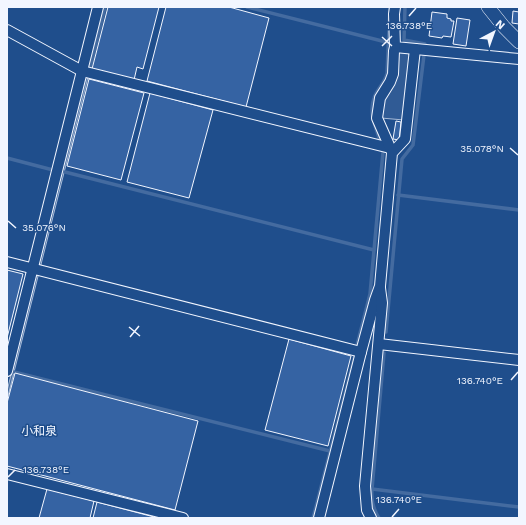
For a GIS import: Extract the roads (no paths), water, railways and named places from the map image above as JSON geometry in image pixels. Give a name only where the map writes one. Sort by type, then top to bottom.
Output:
[{"type":"street","points":[[7,371],[36,270],[98,7]]},
{"type":"street","points":[[371,518],[367,510],[365,486],[382,303],[380,286],[387,148],[377,118],[380,98],[393,74],[395,7]]},
{"type":"street","points":[[488,7],[504,27],[519,42]]},
{"type":"street","points":[[7,30],[82,71],[387,148],[405,139],[415,49]]},
{"type":"street","points":[[395,47],[519,59]]},
{"type":"street","points":[[7,262],[361,352]]},
{"type":"street","points":[[319,518],[361,352],[380,286]]},
{"type":"street","points":[[379,344],[519,360]]},
{"type":"street","points":[[7,474],[183,518]]},
{"type":"waterway","points":[[90,68],[105,7]]},
{"type":"waterway","points":[[247,7],[386,42]]},
{"type":"waterway","points":[[357,345],[370,294],[383,152],[373,119],[372,105],[375,95],[385,80],[387,73],[390,7]]},
{"type":"waterway","points":[[405,7],[404,40],[425,44]]},
{"type":"waterway","points":[[386,332],[402,159],[413,145],[424,55]]},
{"type":"waterway","points":[[7,158],[53,170]]},
{"type":"waterway","points":[[65,172],[374,250]]},
{"type":"waterway","points":[[398,195],[519,210]]},
{"type":"waterway","points":[[379,518],[373,505],[372,493],[384,353]]},
{"type":"waterway","points":[[313,518],[355,355]]},
{"type":"waterway","points":[[14,372],[330,451]]},
{"type":"waterway","points":[[372,489],[519,507]]},
{"type":"district","name":"小和泉","points":[[39,431]]}]
